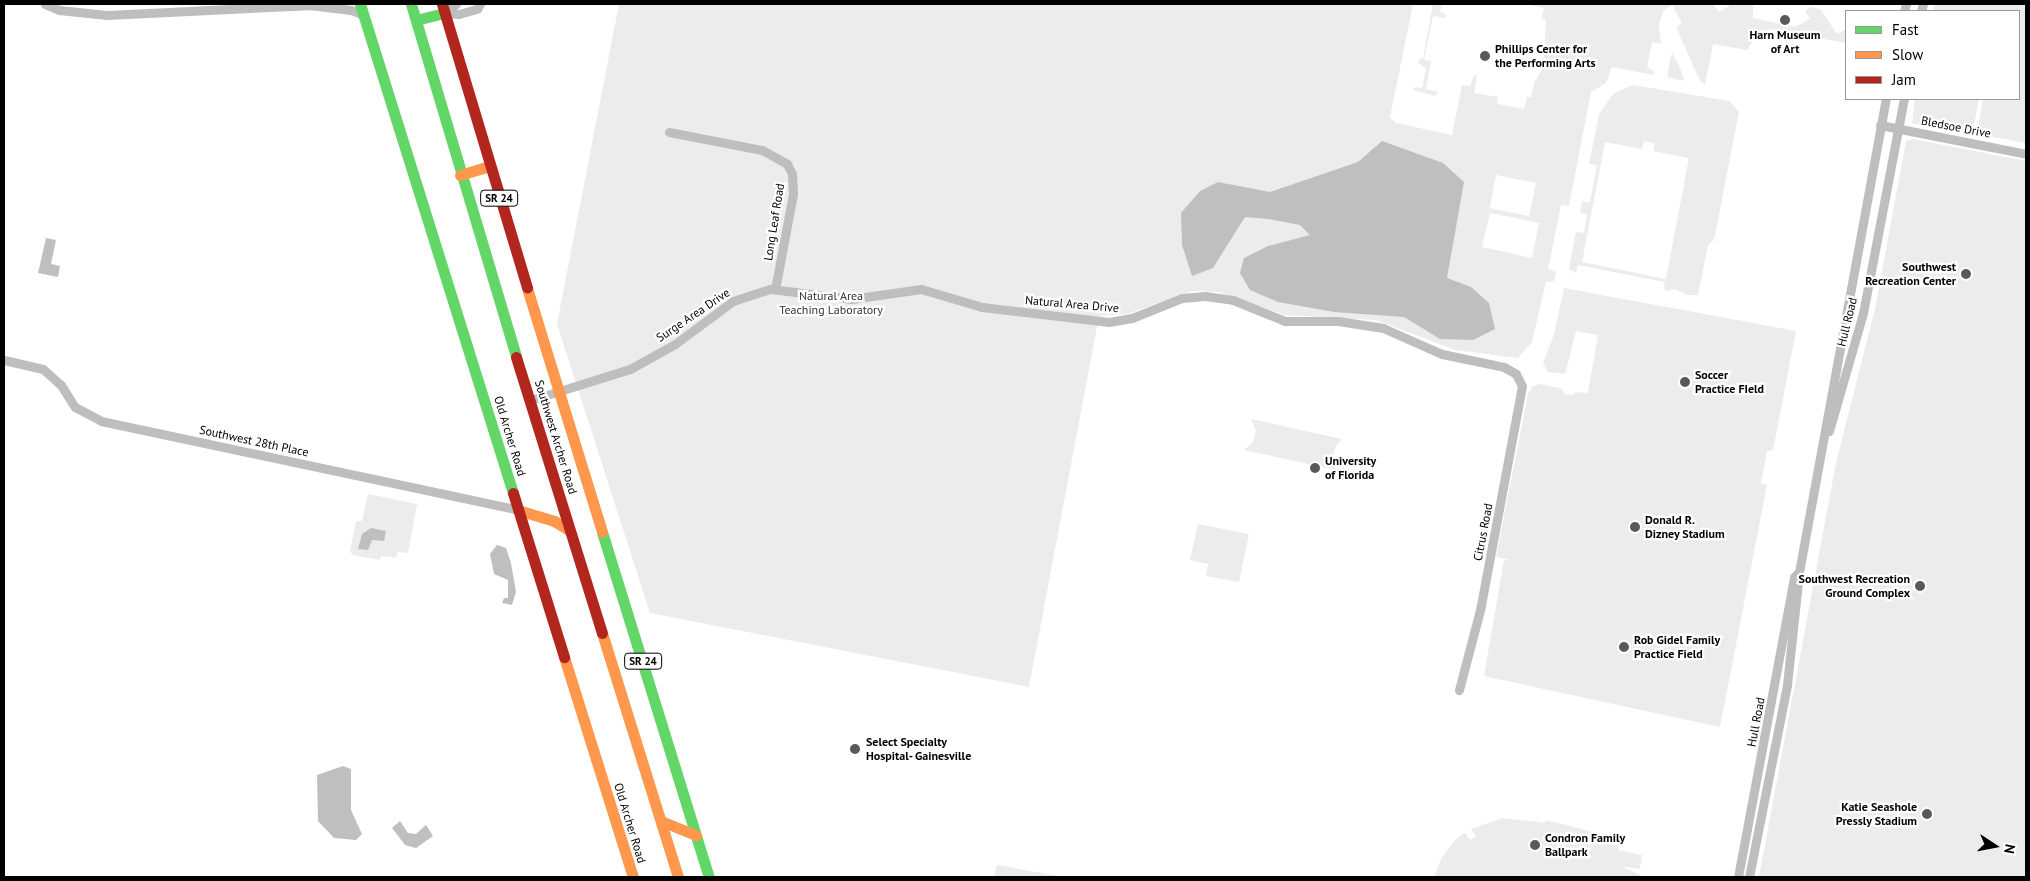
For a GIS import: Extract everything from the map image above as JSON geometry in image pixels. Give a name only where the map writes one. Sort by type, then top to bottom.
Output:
[{"type":"main road","name":"Old Archer Road","points":[[360,4],[633,877]]},
{"type":"main road","name":"Southwest Archer Road","points":[[411,4],[460,175],[678,877]]},
{"type":"main road","name":"Southwest Archer Road","points":[[443,8],[489,166],[709,877]]},
{"type":"main road","points":[[416,20],[443,8]]},
{"type":"main road","points":[[460,175],[489,166]]},
{"type":"main road","points":[[518,510],[569,530]]},
{"type":"main road","points":[[661,821],[696,835]]},
{"type":"street","points":[[45,4],[60,10],[107,15],[309,5],[351,10],[364,16]]},
{"type":"street","points":[[443,8],[456,4]]},
{"type":"street","points":[[443,8],[459,14],[477,9],[480,4]]},
{"type":"street","name":"Hull Road","points":[[1749,877],[1787,685],[1799,572],[1886,100]]},
{"type":"street","name":"Hull Road","points":[[1820,460],[1863,314],[1904,100]]},
{"type":"street","name":"Bledsoe Drive","points":[[1880,125],[2026,154]]},
{"type":"street","name":"Long Leaf Road","points":[[669,132],[762,150],[780,157],[787,164],[792,174],[793,194],[775,289]]},
{"type":"street","name":"Surge Area Drive","points":[[530,400],[630,369],[679,341],[733,301],[775,289],[849,299],[876,296]]},
{"type":"street","name":"Natural Area Drive","points":[[876,296],[924,290],[982,307],[1109,322],[1128,320],[1186,297],[1218,297],[1285,321],[1333,320],[1376,326],[1440,353],[1504,367],[1518,378]]},
{"type":"street","name":"Southwest 28th Place","points":[[4,360],[43,369],[61,384],[75,407],[101,421],[518,510]]},
{"type":"street","name":"Citrus Road","points":[[1459,690],[1481,606],[1522,398],[1518,378]]},
{"type":"street","name":"Hull Road","points":[[1738,877],[1794,577],[1799,572]]},
{"type":"green space","name":"Natural Area Teaching Laboratory","points":[[619,4],[1413,4],[1390,117],[1396,123],[1452,135],[1462,85],[1470,86],[1474,75],[1477,76],[1474,93],[1498,97],[1497,104],[1524,109],[1527,97],[1531,98],[1534,83],[1543,68],[1546,20],[1542,19],[1544,8],[1526,4],[1713,4],[1719,12],[1732,4],[1753,4],[1753,18],[1795,27],[1810,19],[1805,11],[1812,7],[1821,10],[1837,34],[1845,30],[1845,43],[1769,29],[1757,35],[1747,50],[1713,44],[1705,85],[1700,81],[1676,27],[1682,23],[1672,5],[1664,10],[1659,24],[1661,44],[1652,42],[1647,68],[1654,71],[1654,75],[1612,67],[1606,83],[1591,92],[1569,206],[1561,205],[1548,269],[1556,272],[1554,281],[1546,282],[1532,342],[1518,358],[1455,350],[1376,320],[1285,315],[1219,292],[1192,291],[1127,314],[1099,316],[1029,687],[650,613],[557,324]],"holes":[[[1496,175],[1536,183],[1529,216],[1490,208]],[[1490,213],[1539,223],[1532,258],[1482,247]]]},
{"type":"green space","points":[[1433,4],[1442,4],[1440,12],[1446,14],[1445,18],[1433,16],[1424,60],[1431,61],[1426,89],[1438,92],[1435,96],[1413,90],[1415,87],[1422,88],[1426,68],[1418,63],[1419,59],[1423,59]]},
{"type":"green space","points":[[1935,4],[2026,4],[2026,143],[1977,134],[1983,100],[2020,100],[2020,10],[1933,10]]},
{"type":"green space","points":[[1672,52],[1684,77],[1683,81],[1667,77]]},
{"type":"green space","points":[[1633,85],[1729,101],[1739,112],[1714,240],[1708,245],[1698,295],[1688,295],[1675,289],[1665,291],[1664,282],[1578,265],[1576,273],[1569,269],[1576,232],[1584,233],[1587,214],[1580,213],[1582,201],[1590,203],[1597,165],[1589,164],[1599,114],[1614,93]],"holes":[[[1644,141],[1655,144],[1653,151],[1689,158],[1666,279],[1582,262],[1605,142],[1642,149]]]},
{"type":"green space","points":[[1915,100],[1979,100],[1972,135],[1912,123]]},
{"type":"green space","name":"Southwest Recreation Ground Complex","points":[[1913,139],[2026,161],[2026,877],[1759,877],[1836,463],[1875,309],[1906,141]]},
{"type":"green space","name":"Donald R. Dizney Stadium","points":[[1564,288],[1796,331],[1773,450],[1767,451],[1761,483],[1767,485],[1720,727],[1484,676],[1504,560],[1509,560],[1496,557],[1528,394],[1533,386],[1540,384],[1561,388],[1565,394],[1573,395],[1575,392],[1588,393],[1598,335],[1576,331],[1565,374],[1548,372],[1543,363],[1554,334]]},
{"type":"green space","points":[[1251,419],[1342,439],[1335,447],[1332,459],[1336,470],[1244,450],[1253,442],[1256,431]]},
{"type":"green space","points":[[368,494],[417,504],[408,553],[398,552],[396,558],[381,556],[380,560],[353,555],[350,551],[356,521],[362,521]]},
{"type":"green space","points":[[1198,524],[1249,534],[1239,582],[1206,576],[1208,564],[1190,560]]},
{"type":"green space","name":"Condron Family Ballpark","points":[[1503,818],[1545,823],[1546,820],[1620,839],[1618,850],[1642,855],[1640,869],[1621,866],[1644,877],[1434,877],[1442,857],[1458,837],[1465,833],[1470,840],[1476,836],[1471,829]]},
{"type":"green space","points":[[997,865],[1064,877],[994,877]]},
{"type":"shaded area","points":[[1382,141],[1443,163],[1464,182],[1447,278],[1471,287],[1489,303],[1495,329],[1473,340],[1440,339],[1404,317],[1334,312],[1278,302],[1250,290],[1240,273],[1244,258],[1268,246],[1310,235],[1300,225],[1269,219],[1245,217],[1213,268],[1192,276],[1182,245],[1181,213],[1200,191],[1218,182],[1270,192],[1358,162]]},
{"type":"shaded area","points":[[46,238],[56,240],[51,264],[60,266],[58,277],[38,273]]},
{"type":"shaded area","points":[[371,528],[386,531],[384,541],[372,540],[368,550],[358,549],[362,534]]},
{"type":"shaded area","points":[[497,545],[506,548],[511,563],[516,592],[512,605],[502,603],[504,598],[508,598],[508,580],[494,574],[490,554]]},
{"type":"shaded area","points":[[343,766],[351,769],[351,810],[362,834],[356,840],[334,838],[318,821],[317,775]]},
{"type":"shaded area","points":[[400,821],[408,833],[416,834],[426,825],[433,836],[416,848],[405,845],[392,828]]},
{"type":"traffic: fast","points":[[360,4],[513,493]]},
{"type":"traffic: fast","points":[[411,4],[516,357]]},
{"type":"traffic: fast","points":[[416,20],[445,13]]},
{"type":"traffic: fast","points":[[602,532],[709,877]]},
{"type":"traffic: slow","points":[[460,175],[489,166]]},
{"type":"traffic: slow","points":[[527,288],[602,532]]},
{"type":"traffic: slow","points":[[518,510],[554,521],[569,530]]},
{"type":"traffic: slow","points":[[602,633],[678,877]]},
{"type":"traffic: slow","points":[[564,657],[633,877]]},
{"type":"traffic: slow","points":[[661,821],[696,835]]},
{"type":"traffic: jam","points":[[442,4],[527,288]]},
{"type":"traffic: jam","points":[[516,357],[602,633]]},
{"type":"traffic: jam","points":[[513,493],[564,657]]},
{"type":"place","name":"Harn Museum of Art","points":[[1785,20]]},
{"type":"place","name":"Phillips Center for the Performing Arts","points":[[1485,56]]},
{"type":"place","name":"Southwest Recreation Center","points":[[1966,274]]},
{"type":"place","name":"Soccer Practice FIeld","points":[[1685,382]]},
{"type":"place","name":"University of Florida","points":[[1315,468]]},
{"type":"place","name":"Donald R. Dizney Stadium","points":[[1635,527]]},
{"type":"place","name":"Southwest Recreation Ground Complex","points":[[1920,586]]},
{"type":"place","name":"Rob Gidel Family Practice Field","points":[[1624,647]]},
{"type":"place","name":"Select Specialty Hospital- Gainesville","points":[[855,749]]},
{"type":"place","name":"Katie Seashole Pressly Stadium","points":[[1927,814]]},
{"type":"place","name":"Condron Family Ballpark","points":[[1535,845]]}]
